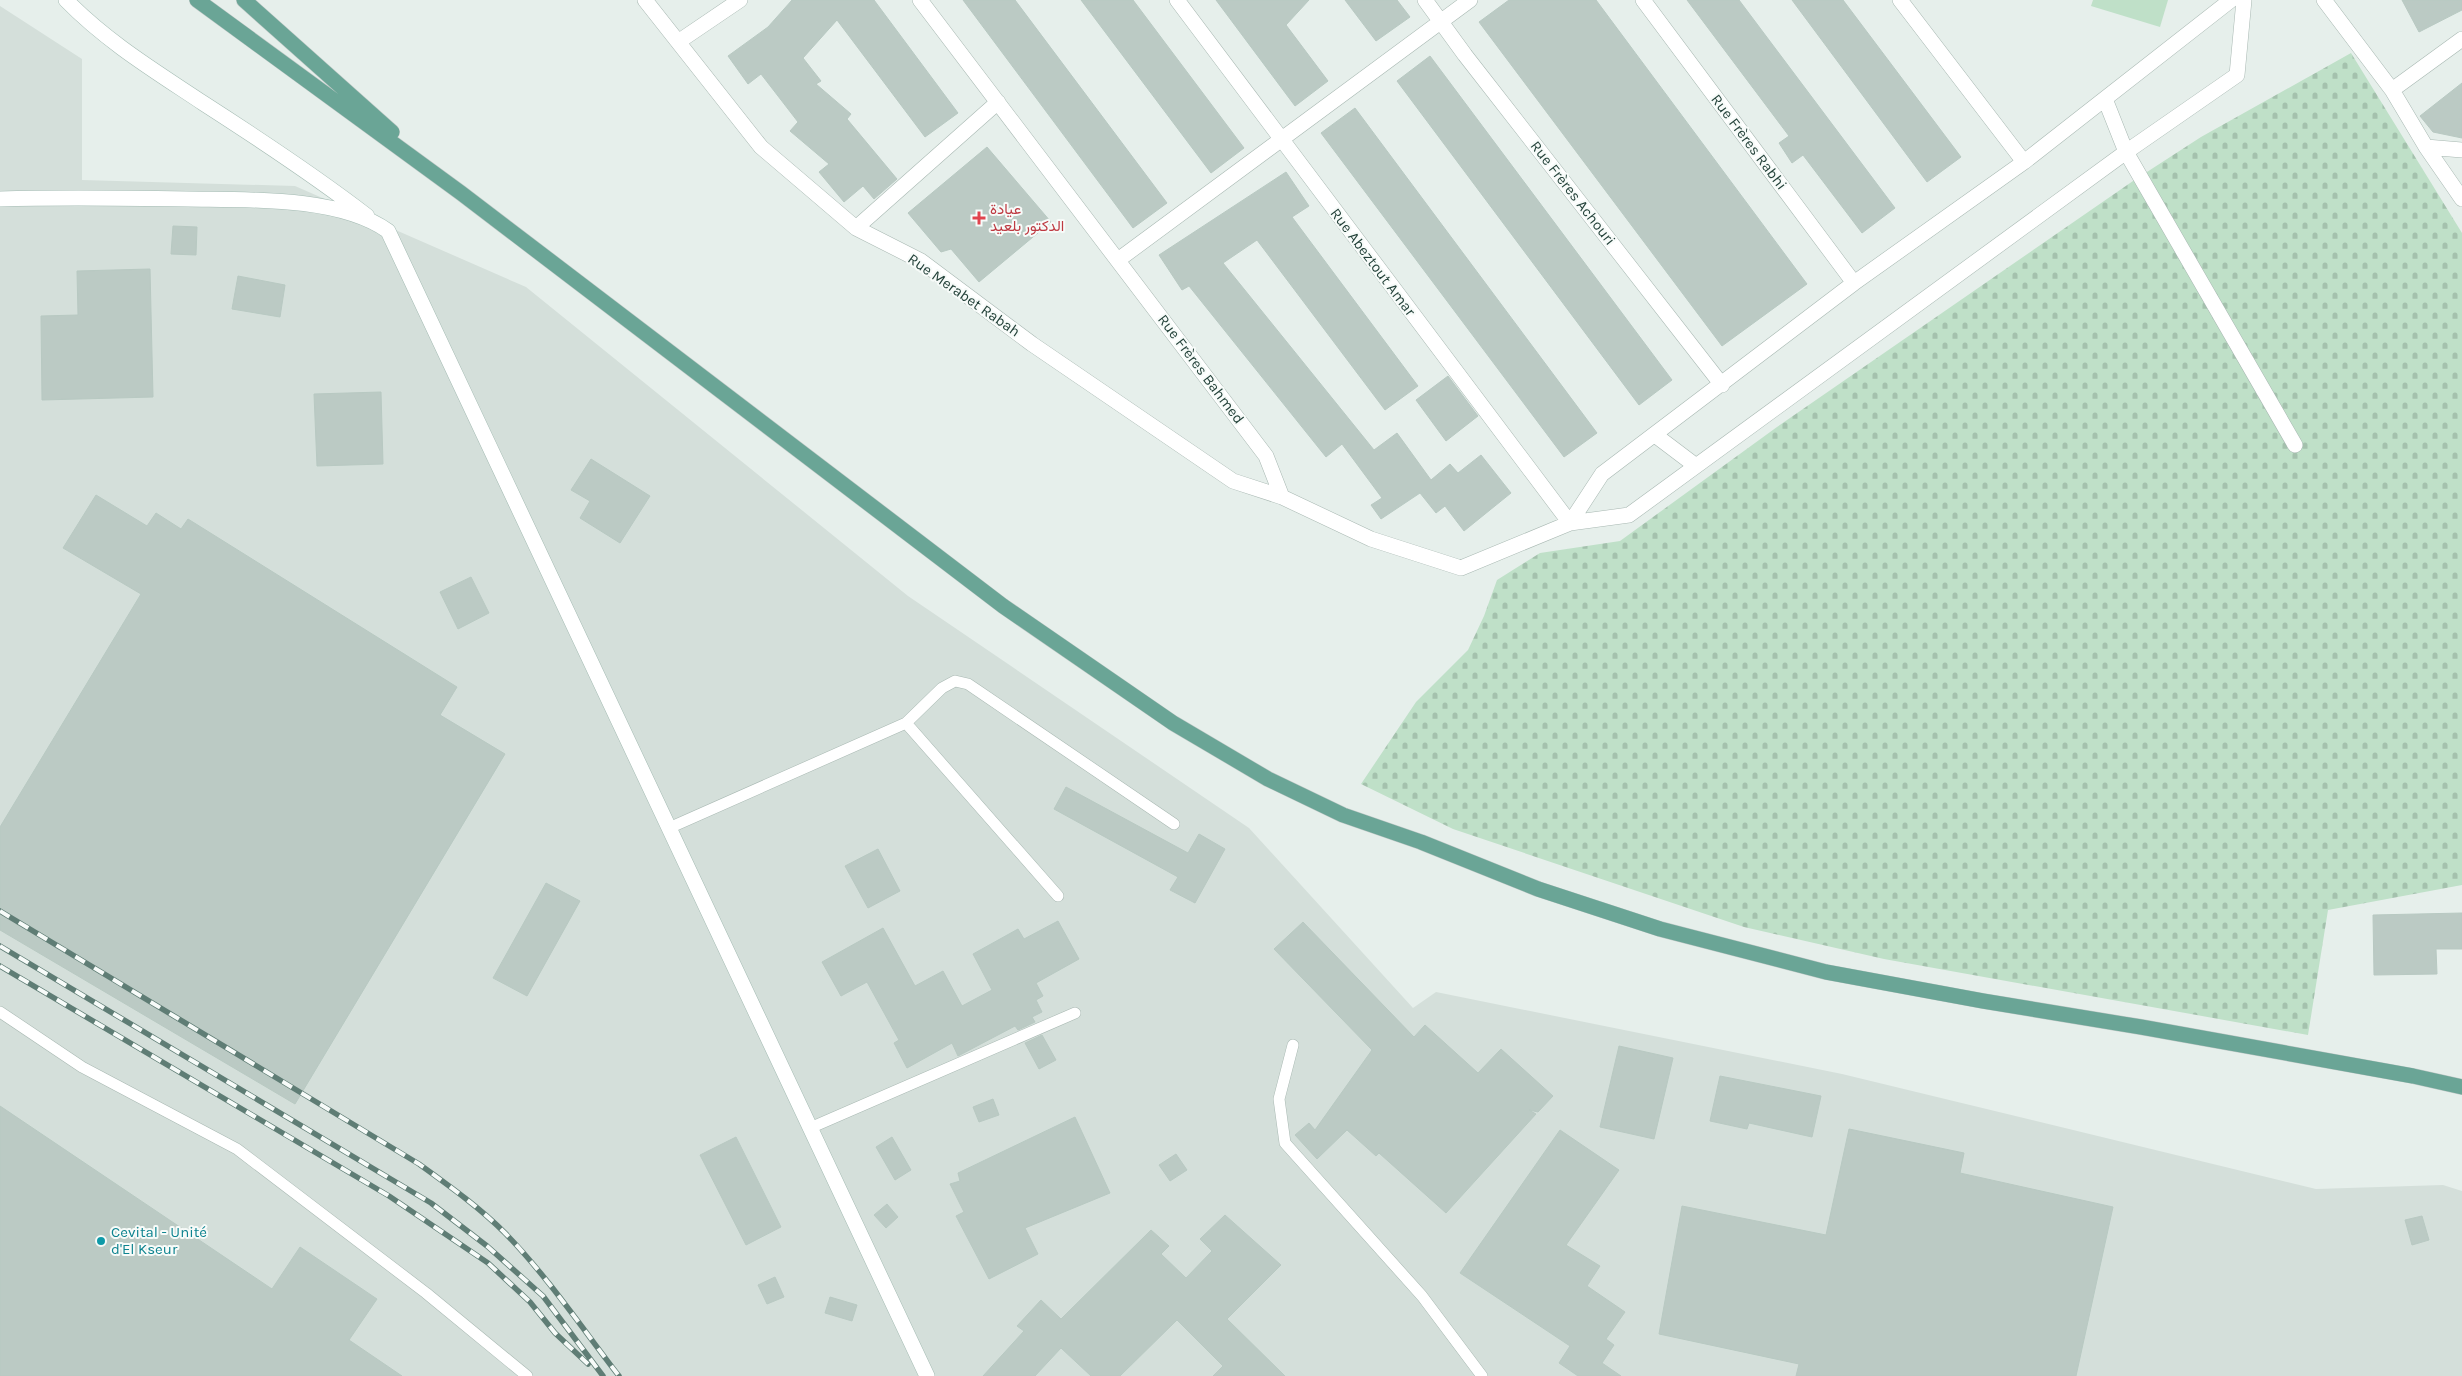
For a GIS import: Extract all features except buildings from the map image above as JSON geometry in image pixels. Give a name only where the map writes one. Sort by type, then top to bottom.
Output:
[{"type":"main road","points":[[197,0],[461,194],[1003,606],[1173,723],[1268,779],[1343,815],[1421,842],[1538,889],[1622,917],[1660,929],[1826,972],[1983,1001],[2140,1026],[2413,1076],[2462,1087]]},
{"type":"main road","points":[[244,0],[461,194]]},
{"type":"street","points":[[66,0],[89,24],[125,53],[312,174],[388,231],[404,260],[927,1376]]},
{"type":"street","name":"Rue Merabet Rabah","points":[[645,0],[761,147],[856,228],[921,261],[1032,344],[1233,481],[1282,497]]},
{"type":"street","points":[[678,42],[740,0]]},
{"type":"street","name":"Rue Frères Bahmed","points":[[920,0],[1266,456],[1282,497]]},
{"type":"street","name":"Rue Abeztout Amar","points":[[1177,0],[1570,523]]},
{"type":"street","name":"Rue Frères Achouri","points":[[1425,0],[1722,385]]},
{"type":"street","points":[[1118,260],[1470,0]]},
{"type":"street","name":"Rue Frères Rabhi","points":[[1643,0],[1854,283]]},
{"type":"street","points":[[1900,0],[2024,162]]},
{"type":"street","points":[[1570,523],[1602,474],[1722,385],[1854,283],[2024,162],[2232,0]]},
{"type":"street","points":[[1282,497],[1371,539],[1461,568],[1570,523],[1629,515],[2126,152],[2237,76],[2244,0]]},
{"type":"street","points":[[2324,0],[2392,90],[2426,147],[2462,199]]},
{"type":"street","points":[[2392,90],[2462,38]]},
{"type":"street","points":[[2105,99],[2126,152],[2295,445]]},
{"type":"street","points":[[856,228],[998,102]]},
{"type":"street","points":[[2426,147],[2462,150]]},
{"type":"street","points":[[0,200],[80,197],[272,201],[321,207],[374,221]]},
{"type":"street","points":[[1655,435],[1696,466]]},
{"type":"lane","points":[[669,828],[906,723],[942,688],[955,681],[968,684],[1174,824]]},
{"type":"lane","points":[[906,723],[1058,896]]},
{"type":"lane","points":[[0,1012],[82,1067],[237,1149],[426,1294],[527,1376]]},
{"type":"lane","points":[[810,1128],[1075,1013]]},
{"type":"lane","points":[[1293,1045],[1279,1098],[1285,1143],[1422,1296],[1482,1376]]},
{"type":"shaded area","points":[[0,6],[82,59],[82,180],[295,186],[526,287],[908,596],[1249,828],[1413,1008],[1436,992],[1842,1074],[2316,1189],[2443,1185],[2462,1191],[2462,1376],[0,1376]]},
{"type":"green space","points":[[2093,0],[2168,0],[2160,27],[2091,6]]},
{"type":"green space","points":[[2351,53],[2462,233],[2462,885],[2328,910],[2308,1035],[1884,959],[1744,927],[1453,829],[1361,784],[1416,702],[1468,650],[1484,616],[1497,580],[1540,553],[1620,541],[1777,427],[2133,181],[2201,137]]},
{"type":"railway","points":[[0,911],[419,1164],[452,1188],[505,1233],[550,1284],[619,1376]]},
{"type":"railway","points":[[0,946],[431,1203],[487,1246],[543,1296],[603,1376]]},
{"type":"railway","points":[[0,966],[389,1196],[488,1263],[530,1302],[555,1333],[588,1364]]},
{"type":"place","name":"عيادة الدكتور بلعيد","points":[[979,218]]},
{"type":"place","name":"Cevital - Unité d'El Kseur","points":[[101,1241]]}]
